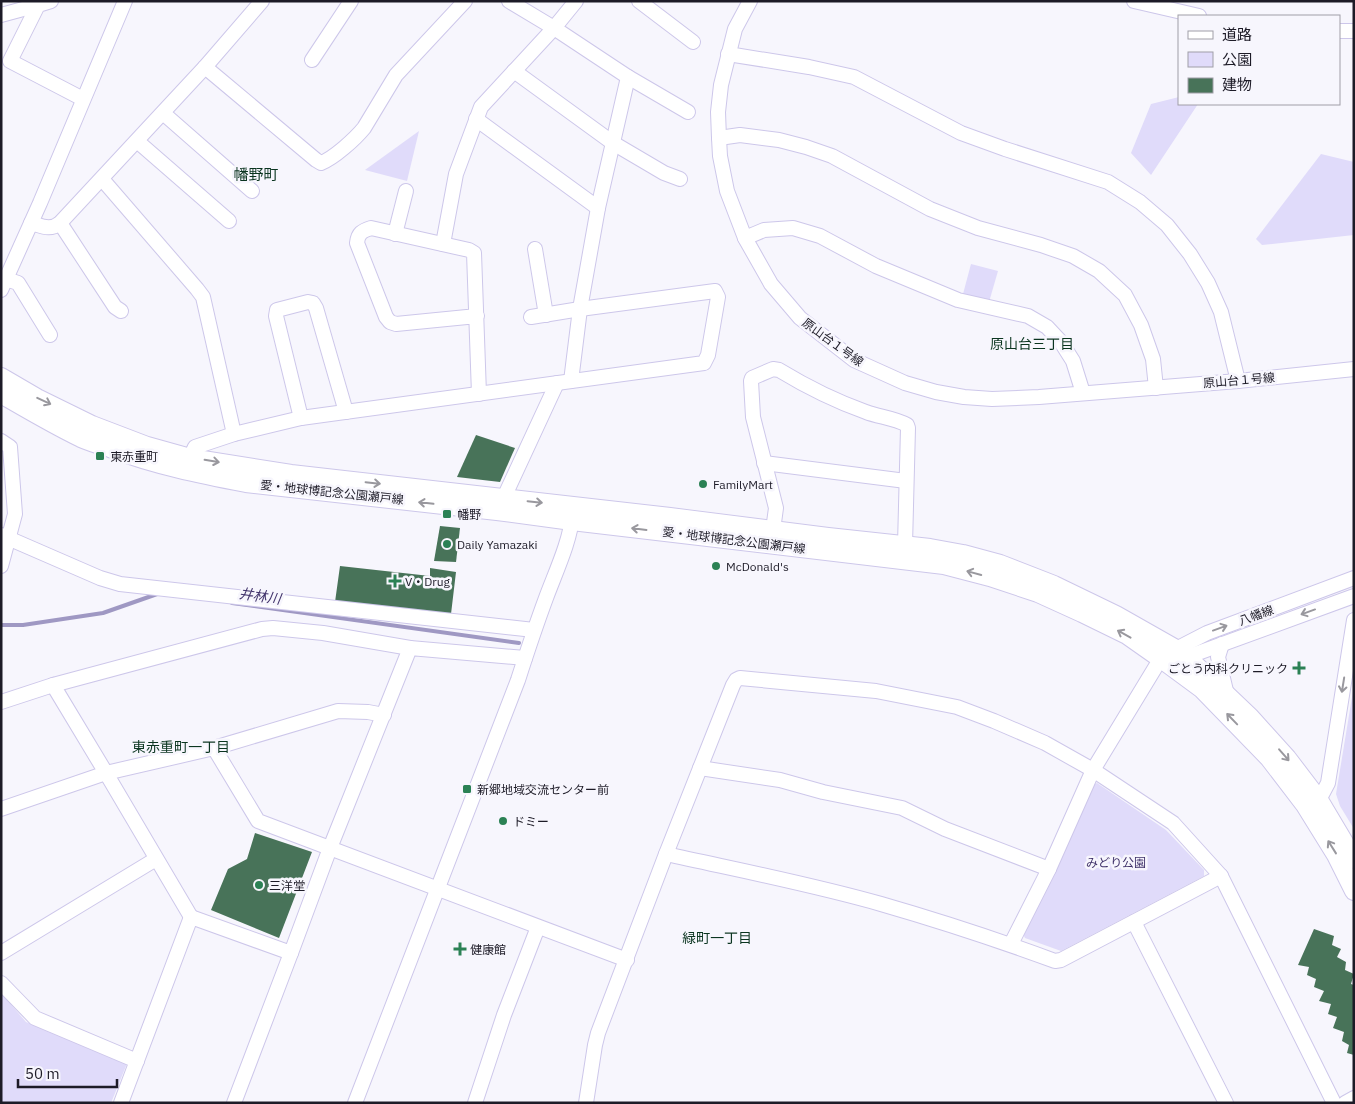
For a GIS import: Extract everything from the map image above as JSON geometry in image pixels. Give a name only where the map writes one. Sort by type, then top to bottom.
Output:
[{"type":"main road","name":"愛・地球博記念公園瀬戸線","points":[[1,378],[92,425],[147,446],[186,464]]},
{"type":"main road","name":"愛・地球博記念公園瀬戸線","points":[[1,394],[82,438],[137,458],[291,474],[501,505],[903,552],[930,548],[963,554],[1000,564],[1054,585],[1116,615],[1172,658],[1212,682],[1250,716],[1287,758],[1319,800],[1354,859]]},
{"type":"main road","name":"愛・地球博記念公園瀬戸線","points":[[573,513],[773,530],[903,552]]},
{"type":"main road","name":"愛・地球博記念公園瀬戸線","points":[[1172,658],[1269,758],[1304,805],[1336,855],[1354,891]]},
{"type":"street","points":[[50,335],[18,283],[4,284],[125,1]]},
{"type":"street","points":[[30,224],[50,228],[60,223],[205,67],[262,1]]},
{"type":"street","points":[[312,60],[351,1]]},
{"type":"street","points":[[205,67],[321,163],[328,160],[364,128],[396,76],[465,1]]},
{"type":"street","points":[[509,1],[628,77],[688,112]]},
{"type":"street","points":[[444,244],[456,174],[481,107],[554,28],[576,1]]},
{"type":"street","points":[[639,1],[693,42]]},
{"type":"street","name":"原山台１号線","points":[[750,1],[735,29],[721,85],[718,138],[727,191],[745,238],[771,284],[800,318],[854,360],[905,383],[936,392],[992,399],[1156,388],[1354,369]]},
{"type":"street","points":[[1134,1],[1195,15]]},
{"type":"street","points":[[45,3],[10,61],[83,99]]},
{"type":"street","points":[[1,15],[45,3]]},
{"type":"street","points":[[1340,31],[1354,31]]},
{"type":"street","points":[[728,54],[809,67],[854,77],[961,133],[1108,182],[1140,202],[1167,225],[1190,254],[1208,283],[1221,312],[1238,381]]},
{"type":"street","points":[[514,71],[613,143],[664,173],[680,179]]},
{"type":"street","points":[[571,381],[580,309],[598,208],[628,77]]},
{"type":"street","points":[[163,112],[252,191]]},
{"type":"street","points":[[476,119],[598,208]]},
{"type":"street","points":[[718,138],[740,135],[806,146],[832,156],[930,209],[978,228],[1041,245],[1073,256],[1099,271],[1124,295],[1142,325],[1154,359],[1156,388]]},
{"type":"street","points":[[137,141],[228,221]]},
{"type":"street","points":[[102,178],[203,297],[234,434]]},
{"type":"street","points":[[395,234],[406,191]]},
{"type":"street","points":[[60,223],[115,307],[121,311]]},
{"type":"street","points":[[477,316],[396,324],[390,322],[386,317],[357,243],[358,236],[364,230],[371,228],[469,250],[474,253],[477,316],[480,394]]},
{"type":"street","points":[[745,238],[764,230],[794,228],[820,236],[876,266],[958,300],[1028,316],[1047,327],[1061,342],[1073,361],[1083,393]]},
{"type":"street","points":[[536,249],[546,315]]},
{"type":"street","points":[[186,464],[195,447],[234,434],[301,418],[704,363],[708,355],[718,297],[715,291],[531,317]]},
{"type":"street","points":[[301,418],[276,316],[277,310],[308,302],[312,303],[316,308],[346,412]]},
{"type":"street","points":[[773,530],[776,508],[753,417],[751,381],[752,378],[773,369],[779,370],[811,389],[837,401],[907,425],[903,552]]},
{"type":"street","points":[[501,505],[557,383]]},
{"type":"street","points":[[1,441],[10,446],[15,514],[5,537],[1,566]]},
{"type":"street","points":[[764,463],[906,481]]},
{"type":"street","points":[[355,1103],[518,680],[534,630],[562,558],[573,513]]},
{"type":"street","points":[[5,537],[100,578],[120,584],[534,630]]},
{"type":"street","name":"八幡線","points":[[1172,658],[1207,633],[1354,578]]},
{"type":"street","name":"八幡線","points":[[1172,658],[1222,644],[1354,596]]},
{"type":"street","points":[[1319,800],[1328,783],[1354,620]]},
{"type":"street","points":[[1,702],[53,685],[262,629],[273,628],[323,633],[410,648],[525,658]]},
{"type":"street","points":[[1222,644],[1218,656],[1227,695]]},
{"type":"street","points":[[234,1103],[330,848],[410,648]]},
{"type":"street","points":[[1011,944],[1049,869],[1093,770],[1172,658]]},
{"type":"street","points":[[586,1103],[598,1033],[733,684],[740,678],[876,691],[957,707],[1045,743],[1093,770],[1173,823],[1221,876],[1334,1103]]},
{"type":"street","points":[[53,685],[191,917],[291,953]]},
{"type":"street","points":[[1,809],[106,773],[214,748],[338,711],[368,712],[384,715]]},
{"type":"street","points":[[214,748],[258,822],[627,960]]},
{"type":"street","points":[[700,768],[780,780],[823,792],[902,808],[945,829],[1049,869]]},
{"type":"street","points":[[666,854],[780,879],[880,904],[1011,944],[1055,961],[1061,960],[1221,876]]},
{"type":"street","points":[[1,953],[156,859]]},
{"type":"street","points":[[121,1103],[191,917]]},
{"type":"street","points":[[1134,922],[1226,1103]]},
{"type":"street","points":[[475,1103],[504,1015],[538,927]]},
{"type":"street","points":[[1,983],[35,1018],[137,1061]]},
{"type":"street","points":[[1345,1103],[1354,1098]]},
{"type":"green space","points":[[1178,97],[1178,105],[1197,105],[1151,175],[1131,153],[1151,104]]},
{"type":"green space","points":[[419,131],[407,181],[365,170]]},
{"type":"green space","points":[[1321,154],[1354,162],[1354,235],[1262,245],[1256,239]]},
{"type":"green space","points":[[971,264],[998,271],[989,302],[963,294]]},
{"type":"green space","points":[[1354,685],[1354,829],[1340,806],[1336,794]]},
{"type":"green space","name":"みどり公園","points":[[1097,783],[1166,830],[1204,870],[1204,876],[1061,951],[1025,938],[1023,934],[1093,785]]},
{"type":"green space","points":[[1,993],[26,1022],[128,1061],[111,1103],[1,1103]]},
{"type":"building","points":[[476,435],[515,448],[500,482],[457,477]]},
{"type":"building","name":"Daily Yamazaki","points":[[440,526],[460,528],[456,562],[434,561]]},
{"type":"building","points":[[340,566],[430,576],[430,568],[456,572],[451,614],[335,602]]},
{"type":"building","points":[[255,833],[312,852],[279,938],[211,910],[228,869],[247,859]]},
{"type":"building","points":[[1314,929],[1334,936],[1332,945],[1341,949],[1337,957],[1346,962],[1345,970],[1354,974],[1351,984],[1354,985],[1354,1055],[1347,1053],[1349,1045],[1342,1041],[1344,1032],[1333,1028],[1337,1017],[1328,1014],[1331,1004],[1319,1001],[1324,991],[1314,987],[1316,979],[1307,975],[1309,967],[1298,965]]},
{"type":"waterway","name":"井林川","points":[[1,625],[23,625],[103,613],[160,593]]},
{"type":"waterway","name":"井林川","points":[[232,603],[519,643]]},
{"type":"place","name":"東赤重町","points":[[100,456]]},
{"type":"place","name":"FamilyMart","points":[[703,484]]},
{"type":"place","name":"幡野","points":[[447,514]]},
{"type":"place","name":"Daily Yamazaki","points":[[447,544]]},
{"type":"place","name":"McDonald's","points":[[716,566]]},
{"type":"place","name":"V・Drug","points":[[395,581]]},
{"type":"place","name":"ごとう内科クリニック","points":[[1299,668]]},
{"type":"place","name":"新郷地域交流センター前","points":[[467,789]]},
{"type":"place","name":"ドミー","points":[[503,821]]},
{"type":"place","name":"三洋堂","points":[[259,885]]},
{"type":"place","name":"健康館","points":[[460,949]]},
{"type":"district","name":"幡野町","points":[[256,174]]},
{"type":"district","name":"原山台三丁目","points":[[1032,344]]},
{"type":"district","name":"東赤重町一丁目","points":[[181,747]]},
{"type":"district","name":"緑町一丁目","points":[[717,938]]}]
